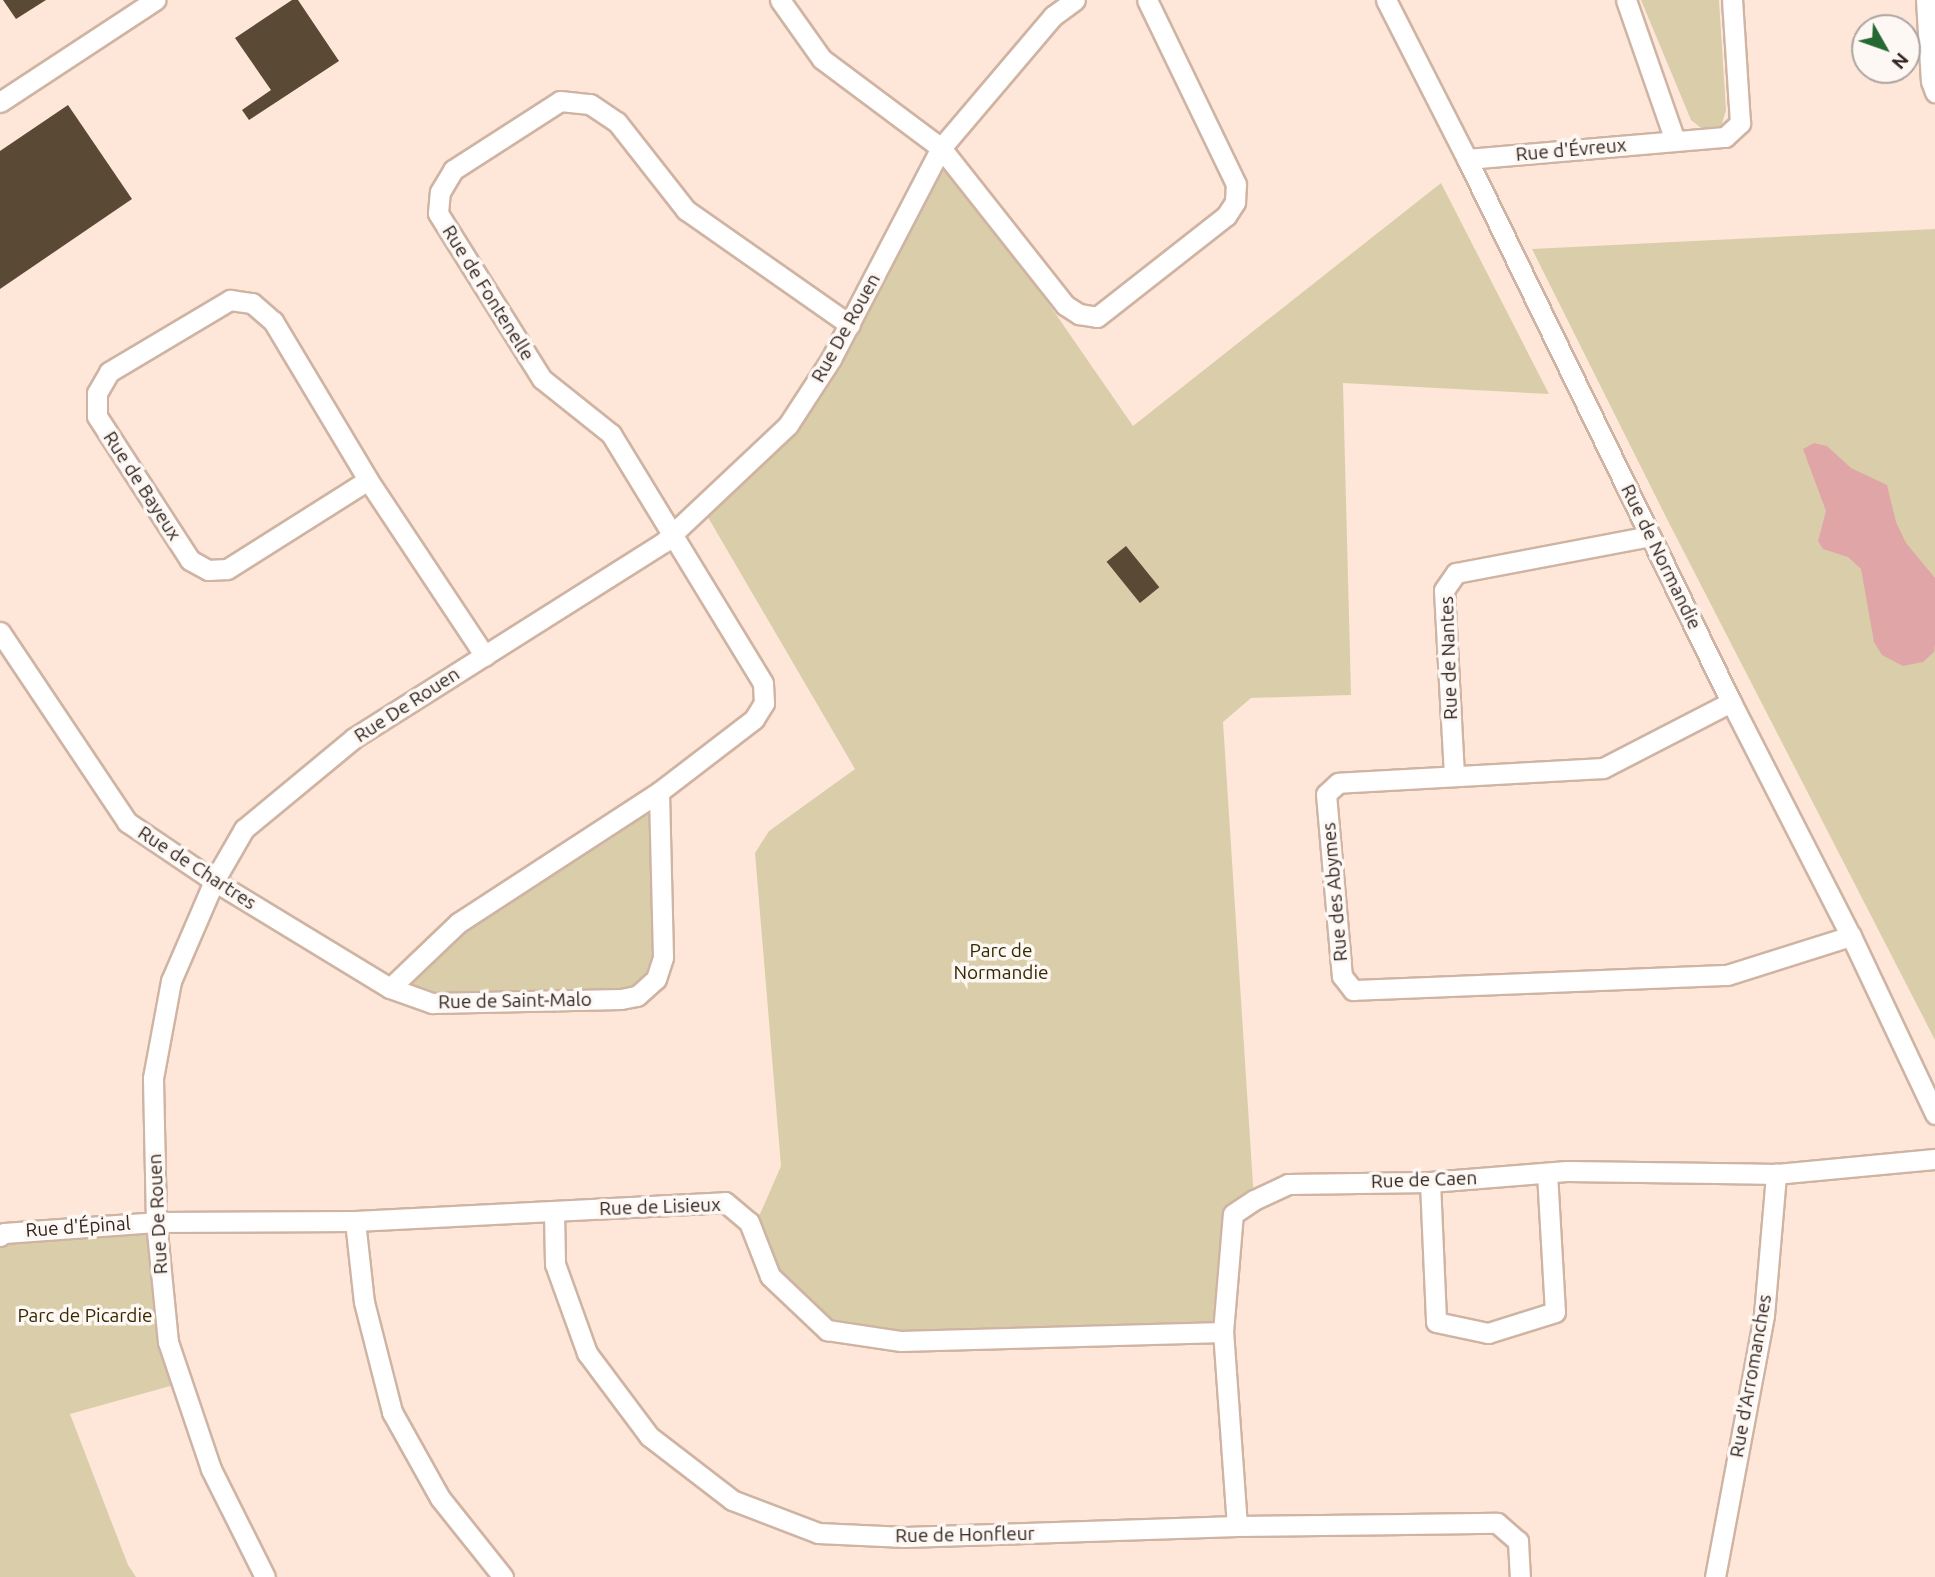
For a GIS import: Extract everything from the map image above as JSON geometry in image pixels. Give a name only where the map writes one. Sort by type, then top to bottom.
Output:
[{"type":"street","points":[[0,102],[155,0]]},
{"type":"street","points":[[780,0],[822,59],[941,148],[1065,305],[1079,314],[1097,317],[1226,216],[1236,202],[1236,184],[1147,0]]},
{"type":"street","name":"Rue De Rouen","points":[[265,1577],[211,1469],[168,1342],[156,1222],[153,1078],[170,981],[214,881],[244,829],[354,738],[671,536],[788,425],[850,325],[941,148],[1053,16],[1075,0]]},
{"type":"street","name":"Rue de Normandie","points":[[1386,0],[1467,159],[1731,702],[1851,936],[1935,1114]]},
{"type":"street","points":[[1626,0],[1675,141]]},
{"type":"street","name":"Rue d'Évreux","points":[[1467,159],[1725,137],[1740,123],[1732,0]]},
{"type":"street","points":[[1926,0],[1931,81],[1935,92]]},
{"type":"street","name":"Rue de Fontenelle","points":[[671,536],[611,434],[542,379],[438,213],[440,192],[453,170],[560,100],[590,104],[617,122],[685,210],[850,325]]},
{"type":"street","name":"Rue de Bayeux","points":[[369,480],[228,569],[208,570],[190,560],[97,416],[97,393],[109,372],[230,300],[252,303],[273,321],[369,480],[485,656]]},
{"type":"street","points":[[390,988],[458,923],[659,792],[754,719],[764,704],[763,683],[671,536]]},
{"type":"street","name":"Rue de Nantes","points":[[1454,775],[1444,590],[1456,573],[1650,536]]},
{"type":"street","name":"Rue de Chartres","points":[[0,632],[127,822],[214,881],[390,988]]},
{"type":"street","name":"Rue des Abymes","points":[[1731,702],[1603,768],[1338,783],[1326,794],[1342,976],[1353,990],[1727,975],[1851,936]]},
{"type":"street","name":"Rue de Saint-Malo","points":[[390,988],[432,1003],[637,996],[656,979],[663,957],[659,792]]},
{"type":"street","name":"Rue de Caen","points":[[1237,1526],[1223,1332],[1233,1214],[1288,1184],[1430,1182],[1547,1173],[1776,1174],[1935,1159]]},
{"type":"street","points":[[1430,1182],[1436,1322],[1488,1333],[1555,1312],[1547,1173]]},
{"type":"street","name":"Rue d'Arromanches","points":[[1715,1577],[1765,1315],[1776,1174]]},
{"type":"street","name":"Rue de Lisieux","points":[[156,1222],[355,1221],[726,1202],[750,1222],[770,1276],[827,1330],[901,1341],[1223,1332]]},
{"type":"street","name":"Rue de Honfleur","points":[[554,1211],[555,1264],[587,1353],[649,1436],[732,1500],[818,1533],[905,1537],[1237,1526],[1497,1523],[1518,1541],[1520,1577]]},
{"type":"street","points":[[355,1221],[364,1302],[392,1412],[440,1498],[503,1577]]},
{"type":"street","name":"Rue d'Épinal","points":[[0,1236],[4,1233],[156,1222]]},
{"type":"green space","points":[[1641,0],[1719,0],[1726,110],[1721,127],[1713,130],[1701,128],[1691,120]]},
{"type":"green space","name":"Parc de Normandie","points":[[941,148],[1133,426],[1441,183],[1549,394],[1343,383],[1351,695],[1251,698],[1223,722],[1254,1200],[1233,1214],[1223,1332],[901,1341],[827,1330],[770,1276],[749,1222],[760,1214],[781,1166],[755,853],[769,831],[855,769],[702,507],[788,425]]},
{"type":"green space","points":[[1935,229],[1935,1040],[1668,521],[1532,249]]},
{"type":"green space","points":[[659,792],[663,957],[637,996],[432,1003],[390,988],[458,923]]},
{"type":"green space","name":"Parc de Picardie","points":[[156,1222],[181,1383],[70,1414],[128,1565],[136,1577],[0,1577],[0,1236]]},
{"type":"shaded area","points":[[1814,443],[1827,446],[1851,468],[1887,485],[1896,522],[1906,543],[1935,578],[1934,652],[1923,662],[1903,666],[1882,655],[1874,642],[1861,569],[1848,557],[1823,549],[1818,541],[1826,511],[1803,449]]},
{"type":"building","points":[[3,0],[46,0],[16,19]]},
{"type":"building","points":[[292,0],[298,0],[339,61],[249,120],[242,110],[271,90],[235,38]]},
{"type":"building","points":[[68,105],[132,199],[0,289],[0,151]]},
{"type":"building","points":[[1126,546],[1159,587],[1140,603],[1107,562]]}]
